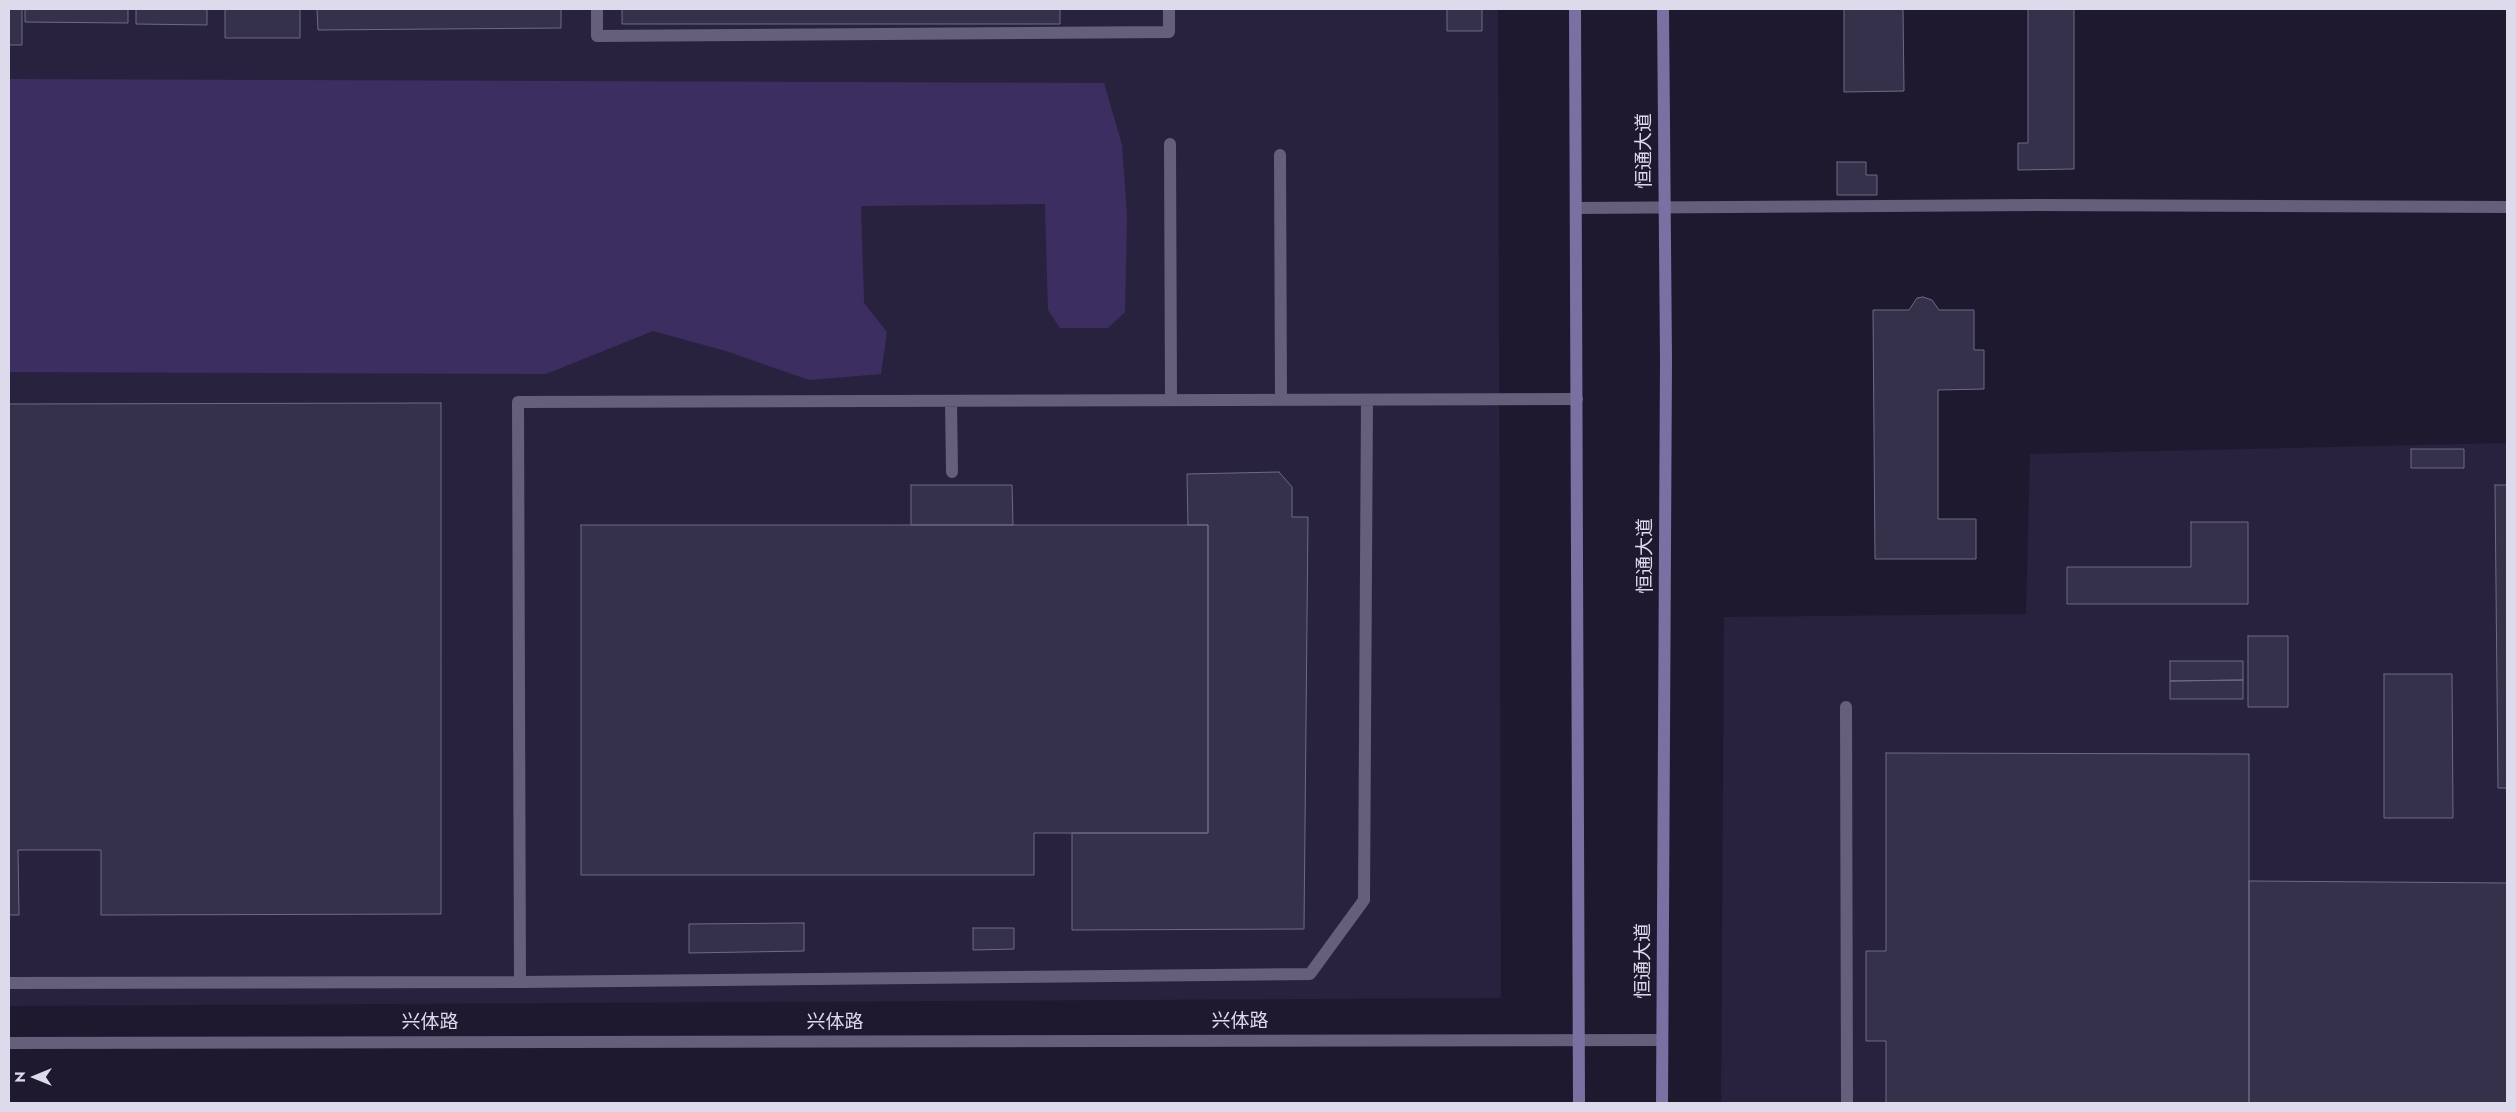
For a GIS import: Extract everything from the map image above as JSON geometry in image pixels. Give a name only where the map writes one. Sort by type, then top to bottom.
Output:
[{"type":"main road","points":[[1575,9],[1579,1103]]},
{"type":"main road","name":"恒通大道","points":[[1662,1103],[1666,360],[1663,207],[1663,9]]},
{"type":"lane","points":[[597,9],[597,36],[1169,32],[1168,9]]},
{"type":"lane","points":[[1170,144],[1171,400]]},
{"type":"lane","points":[[1280,154],[1281,400]]},
{"type":"lane","points":[[1576,208],[2047,205],[2507,207]]},
{"type":"lane","points":[[9,983],[520,982],[1310,974],[1364,900],[1367,400]]},
{"type":"lane","points":[[520,982],[518,402],[1577,400]]},
{"type":"lane","points":[[951,401],[952,472]]},
{"type":"lane","points":[[1846,706],[1847,1103]]},
{"type":"lane","name":"兴体路","points":[[9,1043],[1662,1040]]},
{"type":"shaded area","points":[[9,9],[1498,9],[1501,998],[9,1006]]},
{"type":"shaded area","points":[[9,79],[1104,83],[1122,145],[1127,216],[1125,312],[1108,328],[1060,328],[1048,310],[1045,204],[861,206],[864,303],[887,332],[881,374],[809,380],[726,351],[653,331],[546,374],[9,372]]},
{"type":"shaded area","points":[[2507,443],[2507,1103],[1721,1103],[1724,617],[2026,614],[2030,454]]},
{"type":"building","points":[[9,9],[22,9],[22,45],[9,45]]},
{"type":"building","points":[[25,9],[128,9],[128,23],[25,22]]},
{"type":"building","points":[[136,9],[207,9],[207,25],[136,24]]},
{"type":"building","points":[[225,9],[300,9],[300,38],[225,38]]},
{"type":"building","points":[[317,9],[561,9],[561,28],[318,30]]},
{"type":"building","points":[[622,9],[1060,9],[1060,24],[622,24]]},
{"type":"building","points":[[1447,9],[1482,9],[1482,31],[1447,31]]},
{"type":"building","points":[[1844,9],[1903,9],[1904,91],[1844,92]]},
{"type":"building","points":[[2028,9],[2074,9],[2074,169],[2018,170],[2018,143],[2028,143]]},
{"type":"building","points":[[1837,162],[1866,162],[1866,175],[1877,175],[1877,195],[1837,195]]},
{"type":"building","points":[[1923,297],[1932,300],[1939,310],[1974,310],[1974,350],[1984,350],[1984,389],[1938,390],[1938,519],[1976,519],[1976,559],[1875,559],[1873,310],[1909,310],[1917,298]]},
{"type":"building","points":[[441,403],[441,914],[101,915],[101,850],[18,850],[19,915],[9,915],[9,404]]},
{"type":"building","points":[[2411,449],[2464,449],[2464,468],[2411,468]]},
{"type":"building","points":[[1279,472],[1292,487],[1292,517],[1308,517],[1304,929],[1072,930],[1072,833],[1208,833],[1208,525],[1188,525],[1187,474]]},
{"type":"building","points":[[911,485],[1012,485],[1013,525],[911,525]]},
{"type":"building","points":[[2495,485],[2507,485],[2507,788],[2498,788]]},
{"type":"building","points":[[2191,522],[2248,522],[2248,604],[2067,604],[2067,567],[2191,567]]},
{"type":"building","points":[[581,525],[1208,525],[1208,833],[1034,833],[1034,875],[581,875]]},
{"type":"building","points":[[2248,636],[2288,636],[2288,707],[2248,707]]},
{"type":"building","points":[[2170,661],[2243,661],[2243,680],[2170,681]]},
{"type":"building","points":[[2384,674],[2452,674],[2453,818],[2384,818]]},
{"type":"building","points":[[2243,680],[2243,699],[2170,699],[2170,681]]},
{"type":"building","points":[[1886,753],[2249,754],[2249,1103],[1886,1103],[1886,1041],[1866,1041],[1866,951],[1886,951]]},
{"type":"building","points":[[2249,881],[2507,883],[2507,1103],[2249,1103]]},
{"type":"building","points":[[804,923],[804,951],[689,953],[689,924]]},
{"type":"building","points":[[973,928],[1014,928],[1014,949],[973,950]]}]
